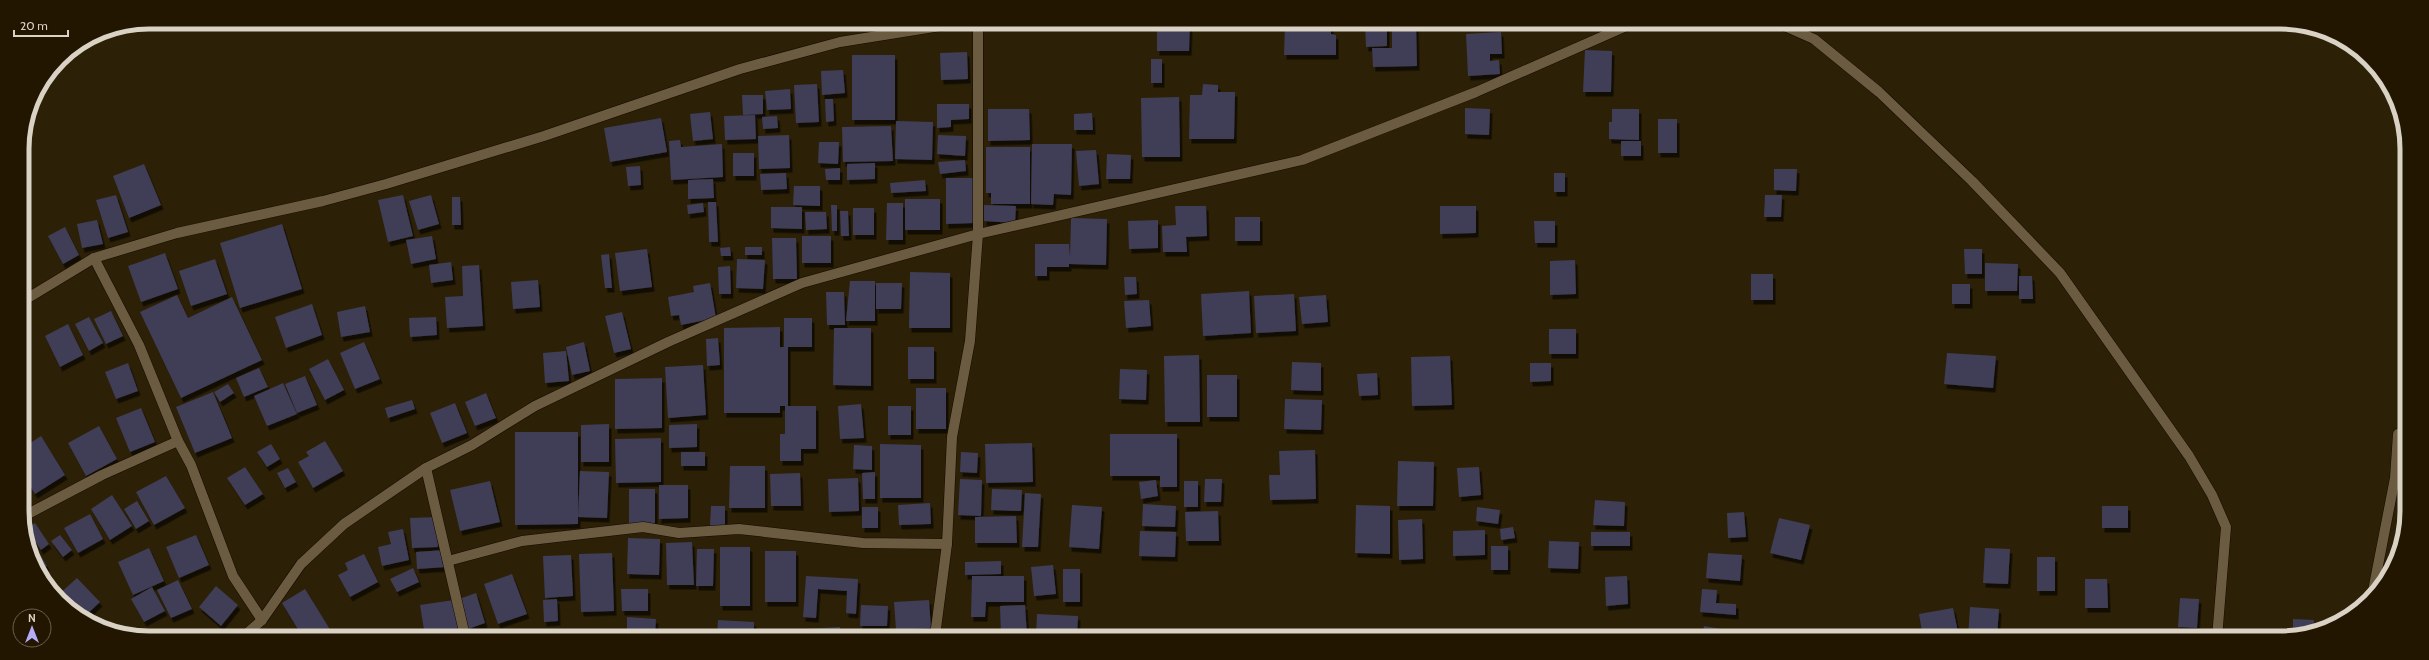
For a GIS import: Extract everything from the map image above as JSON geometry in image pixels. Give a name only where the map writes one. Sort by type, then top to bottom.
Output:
[{"type":"street","points":[[29,297],[94,258],[177,232],[323,201],[386,184],[537,138],[748,67],[840,42],[921,29]]},
{"type":"street","points":[[936,631],[947,544],[952,437],[970,341],[978,234],[978,29]]},
{"type":"street","points":[[250,631],[262,620],[301,564],[344,524],[426,468],[472,445],[535,406],[668,342],[802,283],[978,234],[1302,160],[1469,95],[1620,29]]},
{"type":"street","points":[[1792,29],[1814,38],[1879,92],[1972,181],[2060,273],[2189,456],[2212,495],[2226,527],[2218,631]]},
{"type":"street","points":[[94,258],[139,345],[178,442],[191,465],[233,576],[262,620]]},
{"type":"street","points":[[2374,584],[2396,478],[2398,434]]},
{"type":"street","points":[[29,513],[102,475],[178,442]]},
{"type":"street","points":[[426,468],[464,631]]},
{"type":"street","points":[[448,561],[522,541],[643,527],[679,533],[739,529],[863,543],[947,544]]},
{"type":"building","points":[[1157,29],[1190,29],[1189,51],[1157,51]]},
{"type":"building","points":[[1285,29],[1331,29],[1331,34],[1336,35],[1336,55],[1284,55]]},
{"type":"building","points":[[1365,29],[1387,29],[1387,46],[1366,47]]},
{"type":"building","points":[[1392,29],[1416,29],[1417,66],[1373,67],[1372,48],[1392,48]]},
{"type":"building","points":[[1501,32],[1502,54],[1490,54],[1490,61],[1499,60],[1500,74],[1468,76],[1466,34]]},
{"type":"building","points":[[1585,50],[1612,51],[1611,92],[1583,92]]},
{"type":"building","points":[[967,52],[968,79],[941,80],[940,53]]},
{"type":"building","points":[[852,55],[895,55],[895,120],[852,120]]},
{"type":"building","points":[[1151,59],[1162,59],[1162,83],[1151,83]]},
{"type":"building","points":[[843,70],[845,93],[822,95],[821,71]]},
{"type":"building","points":[[817,84],[819,122],[796,123],[794,85]]},
{"type":"building","points":[[1203,84],[1218,85],[1218,92],[1235,92],[1234,139],[1189,139],[1190,95],[1202,95]]},
{"type":"building","points":[[790,89],[791,109],[767,110],[765,91]]},
{"type":"building","points":[[742,95],[763,95],[763,114],[743,115]]},
{"type":"building","points":[[1179,97],[1180,157],[1142,157],[1141,98]]},
{"type":"building","points":[[825,99],[833,99],[834,121],[826,122]]},
{"type":"building","points":[[937,104],[969,104],[969,119],[951,120],[951,127],[937,128]]},
{"type":"building","points":[[1465,108],[1490,109],[1489,135],[1465,134]]},
{"type":"building","points":[[988,109],[1029,109],[1030,140],[988,141]]},
{"type":"building","points":[[1612,109],[1639,109],[1639,140],[1609,139],[1609,122],[1612,122]]},
{"type":"building","points":[[710,112],[713,139],[693,141],[690,114]]},
{"type":"building","points":[[1092,113],[1093,130],[1074,130],[1074,114]]},
{"type":"building","points":[[755,115],[756,139],[725,140],[724,116]]},
{"type":"building","points":[[777,116],[778,128],[763,129],[762,117]]},
{"type":"building","points":[[661,118],[667,152],[610,162],[604,128]]},
{"type":"building","points":[[1658,119],[1677,119],[1677,153],[1658,153]]},
{"type":"building","points":[[896,121],[933,122],[932,160],[895,159]]},
{"type":"building","points":[[891,126],[893,161],[843,162],[842,127]]},
{"type":"building","points":[[789,135],[790,168],[759,169],[758,136]]},
{"type":"building","points":[[938,135],[966,136],[965,156],[937,154]]},
{"type":"building","points":[[680,140],[681,147],[722,144],[723,177],[671,180],[669,141]]},
{"type":"building","points":[[1621,141],[1641,141],[1641,156],[1621,156]]},
{"type":"building","points":[[819,142],[839,142],[838,164],[818,163]]},
{"type":"building","points":[[1032,144],[1072,144],[1071,195],[1054,194],[1053,205],[1031,204]]},
{"type":"building","points":[[986,147],[1030,147],[1030,204],[991,204],[991,193],[986,193]]},
{"type":"building","points":[[1096,150],[1099,184],[1079,186],[1076,151]]},
{"type":"building","points":[[733,153],[754,153],[754,176],[733,176]]},
{"type":"building","points":[[1107,154],[1131,155],[1130,179],[1106,179]]},
{"type":"building","points":[[965,160],[966,171],[940,174],[938,162]]},
{"type":"building","points":[[875,163],[875,179],[847,180],[847,164]]},
{"type":"building","points":[[144,164],[161,205],[129,218],[113,176]]},
{"type":"building","points":[[640,166],[641,185],[628,186],[626,167]]},
{"type":"building","points":[[840,168],[840,180],[826,180],[825,169]]},
{"type":"building","points":[[1774,169],[1797,169],[1796,191],[1774,190]]},
{"type":"building","points":[[786,173],[787,189],[761,190],[760,174]]},
{"type":"building","points":[[1554,173],[1565,173],[1565,192],[1554,192]]},
{"type":"building","points":[[946,178],[973,178],[974,223],[946,224]]},
{"type":"building","points":[[713,179],[714,198],[688,199],[688,180]]},
{"type":"building","points":[[925,180],[926,191],[891,193],[890,183]]},
{"type":"building","points":[[794,186],[820,186],[820,206],[793,205]]},
{"type":"building","points":[[116,195],[128,232],[108,238],[96,200]]},
{"type":"building","points":[[403,195],[413,236],[388,242],[378,200]]},
{"type":"building","points":[[431,195],[439,224],[418,230],[409,201]]},
{"type":"building","points":[[1765,195],[1782,195],[1781,217],[1764,217]]},
{"type":"building","points":[[452,197],[460,197],[461,225],[452,225]]},
{"type":"building","points":[[905,199],[940,199],[940,230],[905,230]]},
{"type":"building","points":[[708,202],[716,202],[718,242],[709,242]]},
{"type":"building","points":[[703,203],[704,212],[688,214],[687,205]]},
{"type":"building","points":[[887,203],[903,203],[903,240],[886,240]]},
{"type":"building","points":[[831,205],[837,205],[837,231],[832,231]]},
{"type":"building","points":[[984,205],[1016,206],[1015,223],[984,221]]},
{"type":"building","points":[[1175,206],[1206,206],[1207,236],[1186,237],[1187,252],[1163,252],[1162,226],[1176,225]]},
{"type":"building","points":[[1440,206],[1476,206],[1476,233],[1440,234]]},
{"type":"building","points":[[771,207],[802,207],[802,229],[771,228]]},
{"type":"building","points":[[853,208],[874,208],[874,235],[853,235]]},
{"type":"building","points":[[840,211],[848,211],[849,236],[841,236]]},
{"type":"building","points":[[805,212],[826,212],[827,229],[806,230]]},
{"type":"building","points":[[1235,217],[1260,217],[1260,241],[1235,241]]},
{"type":"building","points":[[1071,218],[1107,219],[1106,265],[1069,264],[1069,267],[1047,267],[1047,276],[1035,276],[1035,244],[1069,244],[1070,257]]},
{"type":"building","points":[[97,220],[103,244],[82,248],[77,224]]},
{"type":"building","points":[[1158,220],[1158,248],[1129,249],[1128,221]]},
{"type":"building","points":[[1534,221],[1555,221],[1555,243],[1535,243]]},
{"type":"building","points":[[282,224],[302,289],[240,308],[220,243]]},
{"type":"building","points":[[65,227],[79,255],[63,264],[48,236]]},
{"type":"building","points":[[432,236],[436,259],[411,264],[406,240]]},
{"type":"building","points":[[802,236],[831,236],[831,263],[802,263]]},
{"type":"building","points":[[772,238],[796,238],[797,279],[773,279]]},
{"type":"building","points":[[730,247],[731,256],[721,256],[720,248]]},
{"type":"building","points":[[745,247],[762,247],[762,255],[745,255]]},
{"type":"building","points":[[647,249],[652,287],[620,291],[615,253]]},
{"type":"building","points":[[1964,249],[1982,249],[1982,274],[1965,274]]},
{"type":"building","points":[[165,253],[178,289],[141,302],[128,266]]},
{"type":"building","points":[[609,254],[612,288],[605,288],[601,255]]},
{"type":"building","points":[[215,259],[227,294],[191,306],[179,271]]},
{"type":"building","points":[[737,259],[765,260],[763,289],[736,288]]},
{"type":"building","points":[[1575,260],[1576,294],[1550,295],[1550,261]]},
{"type":"building","points":[[451,262],[453,280],[431,283],[429,265]]},
{"type":"building","points":[[1985,263],[2018,264],[2017,291],[1985,291]]},
{"type":"building","points":[[479,265],[483,326],[447,328],[445,297],[463,296],[462,266]]},
{"type":"building","points":[[730,266],[731,294],[719,294],[718,267]]},
{"type":"building","points":[[910,272],[950,273],[950,328],[909,328]]},
{"type":"building","points":[[1751,274],[1773,274],[1773,300],[1751,300]]},
{"type":"building","points":[[2019,276],[2032,276],[2033,299],[2019,299]]},
{"type":"building","points":[[1124,277],[1136,277],[1137,294],[1125,295]]},
{"type":"building","points":[[538,280],[540,307],[513,309],[511,282]]},
{"type":"building","points":[[850,281],[875,281],[875,321],[846,321]]},
{"type":"building","points":[[710,283],[716,318],[681,325],[679,315],[671,316],[668,297],[694,292],[693,286]]},
{"type":"building","points":[[876,283],[902,283],[901,309],[876,309]]},
{"type":"building","points":[[1952,284],[1970,284],[1970,304],[1952,304]]},
{"type":"building","points":[[1249,291],[1251,333],[1203,336],[1201,294]]},
{"type":"building","points":[[826,292],[844,292],[845,325],[827,325]]},
{"type":"building","points":[[1294,294],[1296,331],[1256,333],[1254,296]]},
{"type":"building","points":[[177,295],[188,318],[232,297],[262,360],[181,398],[140,312]]},
{"type":"building","points":[[1326,295],[1328,322],[1302,324],[1299,297]]},
{"type":"building","points":[[1149,300],[1151,326],[1126,328],[1124,301]]},
{"type":"building","points":[[312,304],[322,335],[286,348],[275,317]]},
{"type":"building","points":[[365,306],[370,332],[341,337],[337,312]]},
{"type":"building","points":[[111,311],[123,336],[106,344],[94,319]]},
{"type":"building","points":[[622,312],[631,349],[614,353],[605,316]]},
{"type":"building","points":[[89,317],[103,343],[89,351],[75,324]]},
{"type":"building","points":[[436,317],[437,335],[410,337],[409,318]]},
{"type":"building","points":[[784,318],[812,318],[812,347],[788,347],[788,406],[816,406],[816,449],[801,449],[801,461],[780,461],[780,434],[785,434],[785,406],[780,406],[780,413],[724,413],[724,328],[780,327],[780,347],[784,347]]},
{"type":"building","points":[[68,324],[83,355],[60,367],[45,336]]},
{"type":"building","points":[[834,328],[871,328],[871,386],[833,385]]},
{"type":"building","points":[[1549,329],[1576,329],[1576,354],[1549,354]]},
{"type":"building","points":[[718,338],[720,365],[707,366],[706,339]]},
{"type":"building","points":[[364,342],[380,379],[355,389],[340,353]]},
{"type":"building","points":[[584,342],[590,371],[572,375],[566,347]]},
{"type":"building","points":[[908,347],[934,347],[934,379],[908,379]]},
{"type":"building","points":[[566,351],[569,381],[545,383],[543,353]]},
{"type":"building","points":[[1947,353],[1996,356],[1993,388],[1944,384]]},
{"type":"building","points":[[1199,355],[1200,422],[1165,422],[1164,356]]},
{"type":"building","points":[[1450,356],[1452,405],[1412,406],[1411,357]]},
{"type":"building","points":[[328,359],[344,390],[325,400],[309,369]]},
{"type":"building","points":[[1292,362],[1321,363],[1321,391],[1291,390]]},
{"type":"building","points":[[128,363],[138,391],[116,399],[105,372]]},
{"type":"building","points":[[1530,363],[1551,363],[1551,381],[1530,382]]},
{"type":"building","points":[[703,365],[706,415],[668,418],[665,367]]},
{"type":"building","points":[[259,368],[268,387],[244,397],[236,378]]},
{"type":"building","points":[[1120,369],[1147,370],[1146,400],[1119,399]]},
{"type":"building","points":[[1377,373],[1378,395],[1359,396],[1357,374]]},
{"type":"building","points":[[1207,375],[1237,375],[1237,417],[1207,417]]},
{"type":"building","points":[[305,376],[317,405],[297,413],[285,384]]},
{"type":"building","points":[[662,378],[662,428],[615,429],[615,379]]},
{"type":"building","points":[[283,383],[297,414],[267,426],[254,396]]},
{"type":"building","points":[[228,384],[234,393],[220,402],[214,392]]},
{"type":"building","points":[[916,388],[946,388],[946,429],[916,429]]},
{"type":"building","points":[[213,392],[232,438],[195,453],[176,407]]},
{"type":"building","points":[[486,393],[496,418],[475,426],[465,402]]},
{"type":"building","points":[[1285,399],[1322,400],[1321,430],[1284,429]]},
{"type":"building","points":[[412,400],[415,409],[388,418],[385,408]]},
{"type":"building","points":[[455,403],[467,433],[442,443],[430,413]]},
{"type":"building","points":[[861,404],[864,438],[840,439],[838,406]]},
{"type":"building","points":[[888,406],[911,406],[911,435],[888,435]]},
{"type":"building","points":[[141,408],[155,442],[130,452],[116,418]]},
{"type":"building","points":[[609,424],[609,462],[581,462],[581,425]]},
{"type":"building","points":[[697,424],[697,447],[669,448],[669,425]]},
{"type":"building","points":[[99,426],[117,459],[86,476],[68,443]]},
{"type":"building","points":[[515,432],[578,432],[578,524],[515,525]]},
{"type":"building","points":[[1110,434],[1177,434],[1177,487],[1160,487],[1160,476],[1110,476]]},
{"type":"building","points":[[41,436],[65,475],[35,494],[29,485],[29,444]]},
{"type":"building","points":[[661,438],[661,482],[616,483],[615,439]]},
{"type":"building","points":[[325,441],[343,471],[313,488],[298,462],[309,456],[306,452]]},
{"type":"building","points":[[1032,443],[1033,482],[986,483],[985,444]]},
{"type":"building","points":[[271,444],[280,459],[267,467],[257,452]]},
{"type":"building","points":[[880,444],[921,445],[921,498],[880,498]]},
{"type":"building","points":[[854,445],[872,446],[872,470],[853,469]]},
{"type":"building","points":[[1315,450],[1316,499],[1270,500],[1269,475],[1280,475],[1279,451]]},
{"type":"building","points":[[681,452],[705,452],[705,466],[681,466]]},
{"type":"building","points":[[961,452],[978,453],[977,473],[960,472]]},
{"type":"building","points":[[1398,461],[1434,462],[1433,506],[1397,506]]},
{"type":"building","points":[[730,466],[765,466],[765,508],[729,508]]},
{"type":"building","points":[[245,467],[263,494],[245,505],[227,478]]},
{"type":"building","points":[[1479,467],[1481,495],[1459,497],[1457,468]]},
{"type":"building","points":[[288,468],[296,482],[285,488],[277,473]]},
{"type":"building","points":[[580,471],[609,472],[607,518],[578,517]]},
{"type":"building","points":[[875,472],[875,499],[863,499],[862,473]]},
{"type":"building","points":[[800,473],[801,506],[771,506],[770,474]]},
{"type":"building","points":[[166,476],[185,508],[154,525],[136,492]]},
{"type":"building","points":[[858,478],[859,511],[829,512],[828,479]]},
{"type":"building","points":[[960,479],[982,480],[981,516],[958,515]]},
{"type":"building","points":[[1205,479],[1222,479],[1221,502],[1204,502]]},
{"type":"building","points":[[1156,480],[1158,496],[1141,499],[1139,482]]},
{"type":"building","points":[[490,481],[500,522],[460,531],[450,490]]},
{"type":"building","points":[[1184,481],[1198,481],[1198,507],[1184,507]]},
{"type":"building","points":[[659,485],[688,485],[688,518],[659,519]]},
{"type":"building","points":[[629,489],[655,489],[655,523],[629,523]]},
{"type":"building","points":[[992,489],[1022,490],[1021,511],[991,510]]},
{"type":"building","points":[[1025,493],[1041,494],[1038,547],[1022,547]]},
{"type":"building","points":[[112,495],[132,526],[110,540],[91,509]]},
{"type":"building","points":[[1595,500],[1625,502],[1624,526],[1593,525]]},
{"type":"building","points":[[137,501],[149,521],[136,529],[124,509]]},
{"type":"building","points":[[930,503],[931,524],[899,525],[898,505]]},
{"type":"building","points":[[1143,504],[1176,506],[1175,527],[1142,526]]},
{"type":"building","points":[[1072,505],[1102,507],[1099,549],[1069,547]]},
{"type":"building","points":[[1356,505],[1390,506],[1390,554],[1355,553]]},
{"type":"building","points":[[711,506],[725,506],[725,526],[710,526]]},
{"type":"building","points":[[2102,506],[2128,506],[2128,528],[2102,528]]},
{"type":"building","points":[[862,507],[878,507],[878,528],[862,528]]},
{"type":"building","points":[[1477,507],[1500,510],[1498,524],[1476,521]]},
{"type":"building","points":[[1218,511],[1219,541],[1186,541],[1185,512]]},
{"type":"building","points":[[1744,512],[1746,537],[1728,538],[1727,513]]},
{"type":"building","points":[[90,514],[103,539],[78,553],[64,528]]},
{"type":"building","points":[[1016,516],[1017,543],[975,543],[975,517]]},
{"type":"building","points":[[436,517],[438,547],[412,548],[410,518]]},
{"type":"building","points":[[1779,518],[1810,525],[1801,560],[1770,553]]},
{"type":"building","points":[[1422,519],[1423,559],[1399,560],[1398,520]]},
{"type":"building","points":[[35,523],[49,544],[41,550],[31,536],[30,527]]},
{"type":"building","points":[[1513,527],[1515,538],[1501,540],[1500,529]]},
{"type":"building","points":[[403,529],[409,560],[382,566],[378,547],[391,544],[388,532]]},
{"type":"building","points":[[1485,530],[1485,555],[1453,556],[1453,531]]},
{"type":"building","points":[[1140,531],[1176,532],[1175,557],[1139,556]]},
{"type":"building","points":[[1591,532],[1630,532],[1630,546],[1591,546]]},
{"type":"building","points":[[60,535],[72,550],[63,557],[51,541]]},
{"type":"building","points":[[196,535],[209,565],[179,578],[166,547]]},
{"type":"building","points":[[628,538],[660,539],[659,575],[627,574]]},
{"type":"building","points":[[1549,541],[1579,542],[1578,569],[1548,568]]},
{"type":"building","points":[[692,542],[694,585],[667,585],[666,543]]},
{"type":"building","points":[[34,544],[47,566],[43,568]]},
{"type":"building","points":[[1491,546],[1508,546],[1508,570],[1491,570]]},
{"type":"building","points":[[720,547],[750,547],[750,606],[720,606]]},
{"type":"building","points":[[149,548],[164,581],[133,595],[118,562]]},
{"type":"building","points":[[1985,548],[2010,549],[2008,584],[1983,583]]},
{"type":"building","points":[[697,549],[714,549],[713,586],[696,586]]},
{"type":"building","points":[[444,550],[446,567],[417,569],[416,552]]},
{"type":"building","points":[[765,551],[796,551],[796,602],[765,602]]},
{"type":"building","points":[[612,553],[614,611],[581,612],[579,554]]},
{"type":"building","points":[[1708,553],[1742,555],[1740,581],[1706,578]]},
{"type":"building","points":[[364,554],[378,582],[350,597],[338,575],[348,570],[345,563]]},
{"type":"building","points":[[571,555],[573,596],[545,598],[543,556]]},
{"type":"building","points":[[2037,557],[2055,557],[2055,591],[2037,591]]},
{"type":"building","points":[[1001,561],[1001,574],[965,575],[965,562]]},
{"type":"building","points":[[1053,565],[1056,594],[1034,596],[1031,567]]},
{"type":"building","points":[[413,568],[419,582],[397,592],[390,579]]},
{"type":"building","points":[[1063,569],[1080,569],[1080,602],[1063,602]]},
{"type":"building","points":[[512,574],[527,614],[498,624],[484,584]]},
{"type":"building","points":[[806,576],[858,579],[856,614],[846,613],[847,591],[818,589],[816,618],[803,617]]},
{"type":"building","points":[[972,576],[1024,576],[1024,602],[986,602],[985,617],[971,617]]},
{"type":"building","points":[[1627,576],[1628,604],[1606,606],[1605,577]]},
{"type":"building","points":[[77,578],[100,602],[87,614],[61,592]]},
{"type":"building","points":[[2085,579],[2107,579],[2108,608],[2085,608]]},
{"type":"building","points":[[178,580],[192,609],[171,618],[157,590]]},
{"type":"building","points":[[216,586],[238,605],[221,626],[199,607]]},
{"type":"building","points":[[152,587],[165,611],[144,622],[131,599]]},
{"type":"building","points":[[305,589],[331,631],[299,631],[282,603]]},
{"type":"building","points":[[621,589],[648,589],[648,611],[622,611]]},
{"type":"building","points":[[1702,589],[1717,590],[1716,603],[1736,604],[1736,615],[1700,612]]},
{"type":"building","points":[[476,593],[485,623],[468,629],[459,599]]},
{"type":"building","points":[[2180,598],[2199,599],[2197,628],[2178,627]]},
{"type":"building","points":[[557,599],[558,621],[544,622],[543,600]]},
{"type":"building","points":[[454,600],[458,631],[424,631],[420,605]]},
{"type":"building","points":[[929,600],[931,628],[896,630],[894,602]]},
{"type":"building","points":[[861,605],[888,606],[887,626],[860,626]]},
{"type":"building","points":[[1025,605],[1027,631],[1001,631],[1000,606]]},
{"type":"building","points":[[1970,607],[1999,609],[1997,631],[1968,631]]},
{"type":"building","points":[[1953,608],[1958,631],[1922,631],[1919,614]]},
{"type":"building","points":[[1037,614],[1078,616],[1077,631],[1036,631]]},
{"type":"building","points":[[627,617],[656,619],[655,631],[627,631]]},
{"type":"building","points":[[2293,619],[2314,620],[2313,626],[2293,630]]},
{"type":"building","points":[[718,620],[754,622],[754,631],[717,631]]},
{"type":"building","points":[[1704,626],[1732,631],[1703,631]]},
{"type":"building","points":[[840,627],[840,631],[803,631],[803,629]]}]
